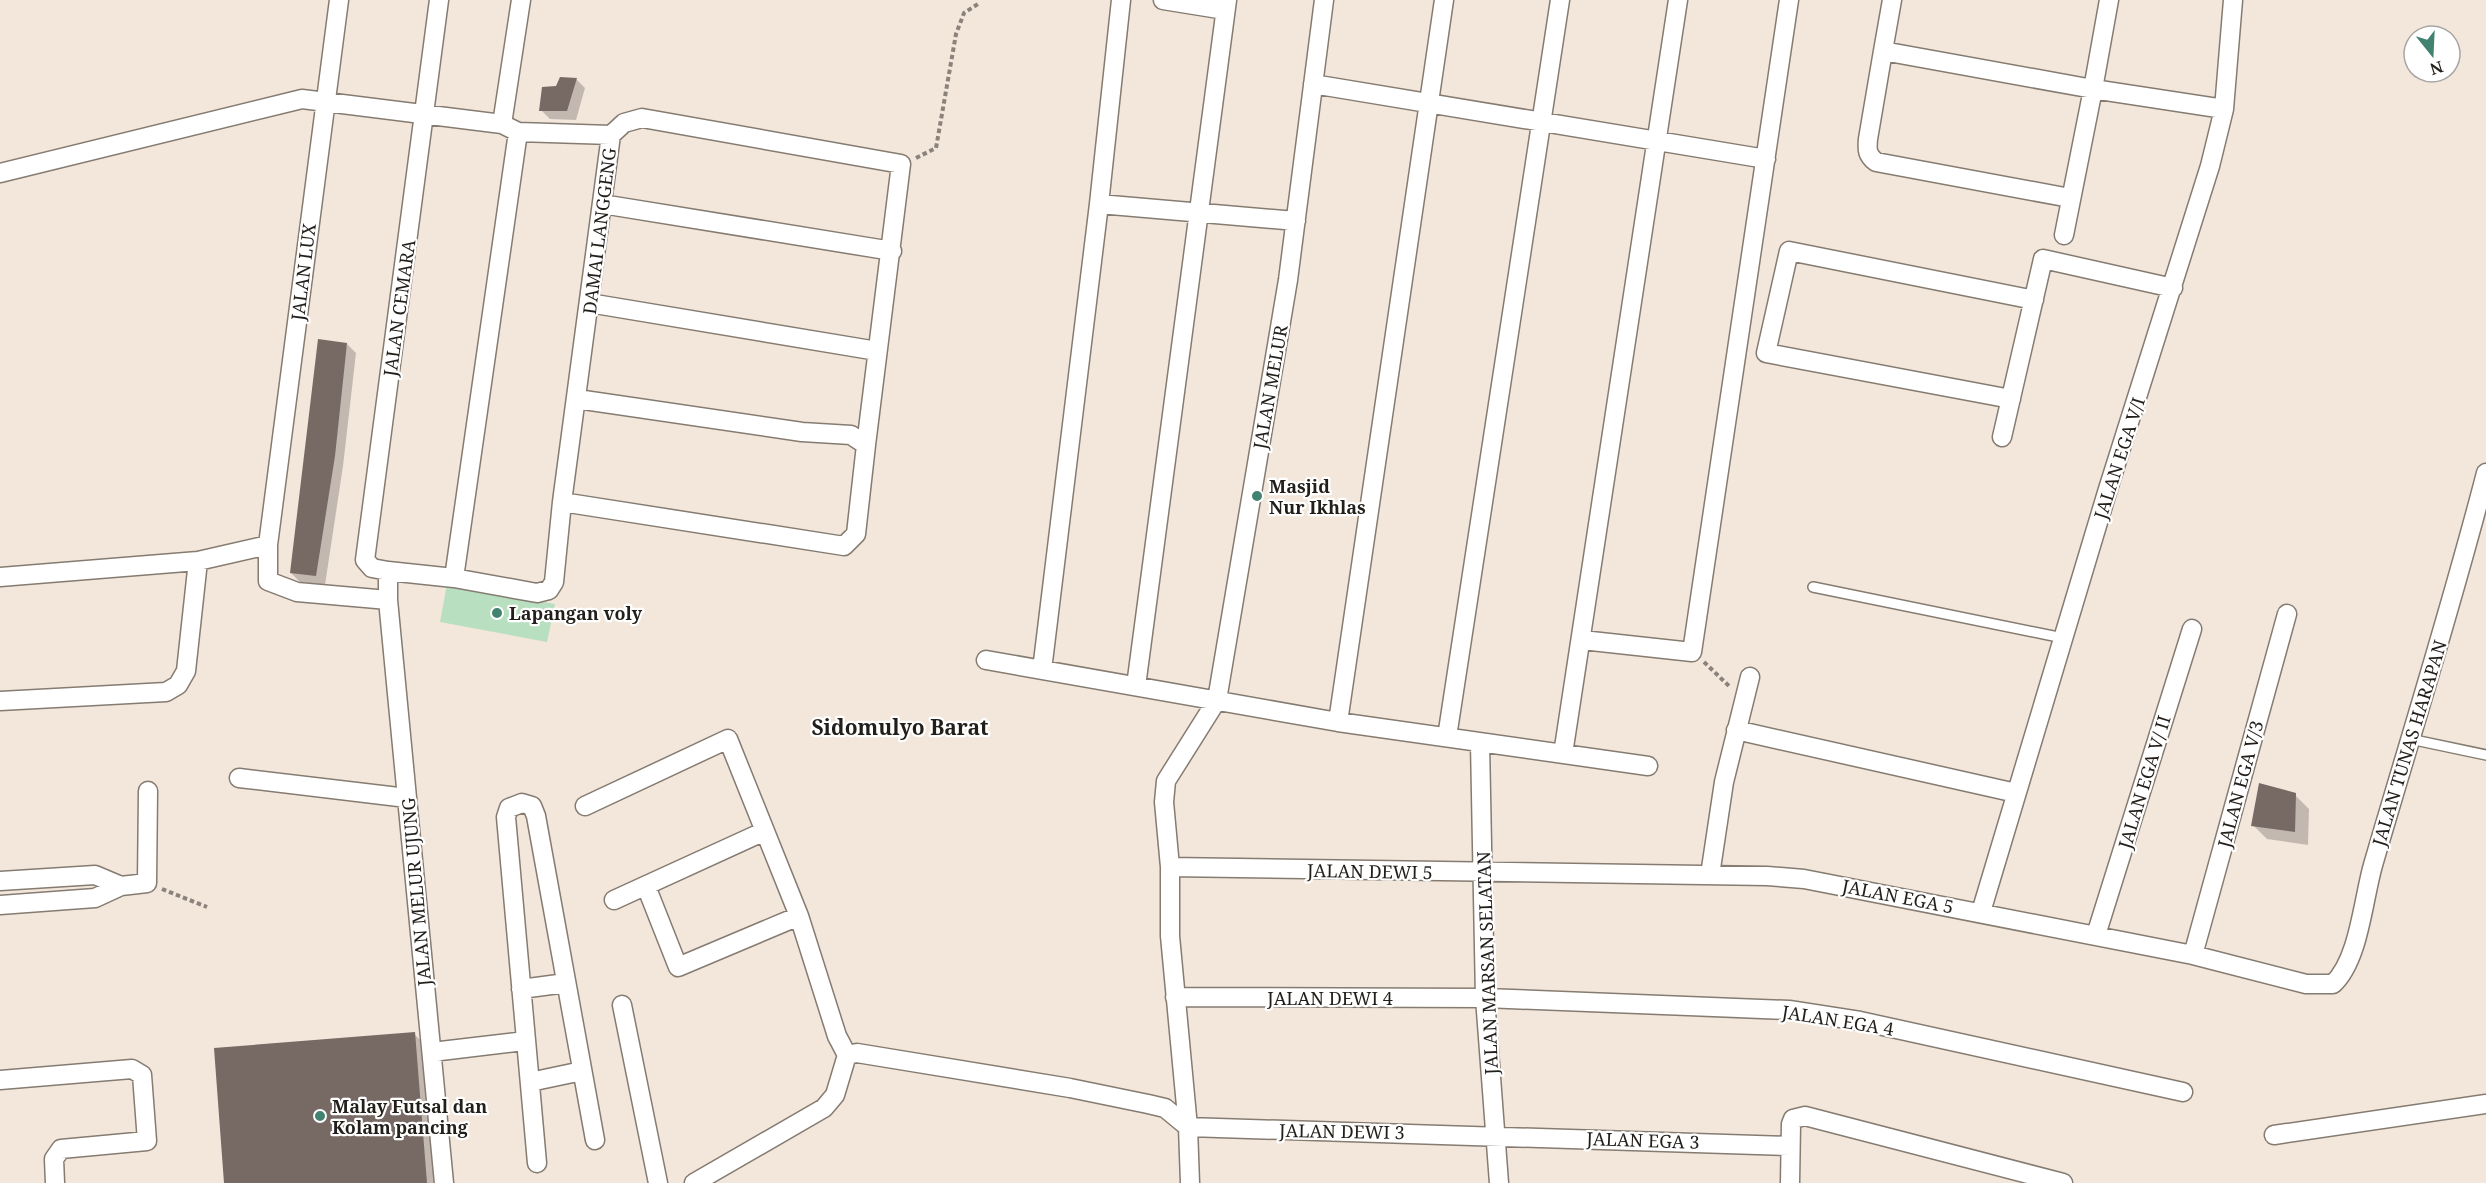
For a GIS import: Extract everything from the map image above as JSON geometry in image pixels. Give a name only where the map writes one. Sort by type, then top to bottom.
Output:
[{"type":"street","name":"JALAN LUX","points":[[339,0],[268,545],[268,581],[297,592],[388,600]]},
{"type":"street","name":"JALAN CEMARA","points":[[388,571],[372,568],[365,560],[439,0]]},
{"type":"street","points":[[454,578],[510,128],[521,0]]},
{"type":"street","points":[[1042,670],[1099,204],[1121,0]]},
{"type":"street","points":[[1136,686],[1226,5],[1163,0]]},
{"type":"street","name":"JALAN MELUR","points":[[1190,1183],[1188,1127],[1170,936],[1170,867],[1164,802],[1166,781],[1217,700],[1296,221],[1324,0]]},
{"type":"street","points":[[1338,722],[1444,0]]},
{"type":"street","points":[[1447,737],[1560,0]]},
{"type":"street","points":[[1563,754],[1678,0]]},
{"type":"street","points":[[1582,640],[1692,652],[1789,0]]},
{"type":"street","points":[[1892,0],[1868,139],[1870,158],[1876,162],[2070,198]]},
{"type":"street","points":[[2064,235],[2109,0]]},
{"type":"street","name":"JALAN EGA V/I","points":[[1981,912],[2063,638],[2173,288],[2224,109],[2233,0]]},
{"type":"street","points":[[1883,51],[2224,109]]},
{"type":"street","points":[[1313,84],[1766,159]]},
{"type":"street","name":"DAMAI LANGGENG","points":[[0,174],[302,99],[425,114],[510,128],[611,135],[562,502],[554,582],[549,590],[537,593],[454,578],[388,571]]},
{"type":"street","points":[[562,502],[844,546],[856,534],[901,164],[642,118],[624,123],[611,135]]},
{"type":"street","points":[[602,204],[892,251]]},
{"type":"street","points":[[1099,204],[1296,221]]},
{"type":"street","points":[[2011,399],[1766,353],[1789,251],[2034,300]]},
{"type":"street","points":[[2002,437],[2043,259],[2173,288]]},
{"type":"street","points":[[590,303],[877,351]]},
{"type":"street","points":[[577,399],[802,432],[851,435],[866,445]]},
{"type":"street","name":"JALAN TUNAS HARAPAN","points":[[2306,984],[2333,984],[2343,975],[2461,568],[2486,473]]},
{"type":"street","points":[[0,577],[198,561],[268,545]]},
{"type":"street","points":[[0,701],[166,692],[178,685],[186,671],[198,561]]},
{"type":"street","points":[[388,571],[388,600]]},
{"type":"street","name":"JALAN MELUR UJUNG","points":[[388,600],[444,1183]]},
{"type":"street","name":"JALAN EGA V/3","points":[[2193,955],[2287,614]]},
{"type":"street","name":"JALAN EGA V/ II","points":[[2096,935],[2192,629]]},
{"type":"street","points":[[986,660],[1338,722],[1648,766]]},
{"type":"street","points":[[1710,875],[1724,782],[1750,677]]},
{"type":"street","points":[[1736,730],[2016,793]]},
{"type":"street","points":[[585,806],[728,739],[799,916],[837,1036],[847,1055],[835,1095],[824,1108],[694,1183]]},
{"type":"street","name":"JALAN MARSAN SELATAN","points":[[1480,743],[1485,998],[1499,1183]]},
{"type":"street","points":[[239,778],[407,798]]},
{"type":"street","points":[[0,905],[95,898],[121,886],[147,883],[148,791]]},
{"type":"street","points":[[537,1163],[506,817],[509,808],[522,804],[532,806],[536,816],[595,1140]]},
{"type":"street","points":[[614,900],[765,831]]},
{"type":"street","name":"JALAN DEWI 5","points":[[1170,867],[1482,874]]},
{"type":"street","name":"JALAN EGA 5","points":[[1482,874],[1767,876],[1834,883],[2193,955],[2306,984]]},
{"type":"street","points":[[0,881],[95,875],[121,886]]},
{"type":"street","points":[[646,886],[678,967],[799,916]]},
{"type":"street","points":[[521,989],[566,983]]},
{"type":"street","name":"JALAN DEWI 4","points":[[1175,998],[1485,998]]},
{"type":"street","name":"JALAN EGA 4","points":[[1485,998],[1789,1010],[1825,1014],[2183,1092]]},
{"type":"street","points":[[622,1005],[658,1183]]},
{"type":"street","points":[[432,1052],[525,1041]]},
{"type":"street","points":[[847,1055],[869,1054],[1137,1102],[1165,1108],[1188,1127]]},
{"type":"street","points":[[0,1080],[132,1069],[142,1075],[147,1141],[61,1149],[54,1159],[55,1183]]},
{"type":"street","points":[[530,1082],[582,1071]]},
{"type":"street","points":[[2274,1135],[2486,1104]]},
{"type":"street","points":[[1790,1183],[1791,1124],[1798,1116],[1805,1116],[2063,1183]]},
{"type":"street","name":"JALAN DEWI 3","points":[[1188,1127],[1496,1135]]},
{"type":"street","name":"JALAN EGA 3","points":[[1496,1135],[1790,1146]]},
{"type":"lane","points":[[1813,586],[2063,638]]},
{"type":"lane","points":[[2410,739],[2486,755]]},
{"type":"path","points":[[901,164],[936,148],[956,34],[964,13],[978,4]]},
{"type":"path","points":[[1692,652],[1744,700]]},
{"type":"path","points":[[147,883],[207,907]]},
{"type":"green space","name":"Lapangan voly","points":[[447,584],[555,604],[547,642],[440,622]]},
{"type":"building","points":[[560,77],[577,78],[567,111],[539,111],[542,87],[556,86]]},
{"type":"building","points":[[318,339],[347,343],[335,456],[316,576],[290,573]]},
{"type":"building","points":[[2259,783],[2296,793],[2295,832],[2251,826]]},
{"type":"building","name":"Malay Futsal dan Kolam pancing","points":[[415,1032],[427,1183],[224,1183],[214,1048]]},
{"type":"place","name":"Masjid Nur Ikhlas","points":[[1257,496]]},
{"type":"place","name":"Lapangan voly","points":[[497,613]]},
{"type":"place","name":"Malay Futsal dan Kolam pancing","points":[[320,1116]]},
{"type":"district","name":"Sidomulyo Barat","points":[[900,727]]}]
